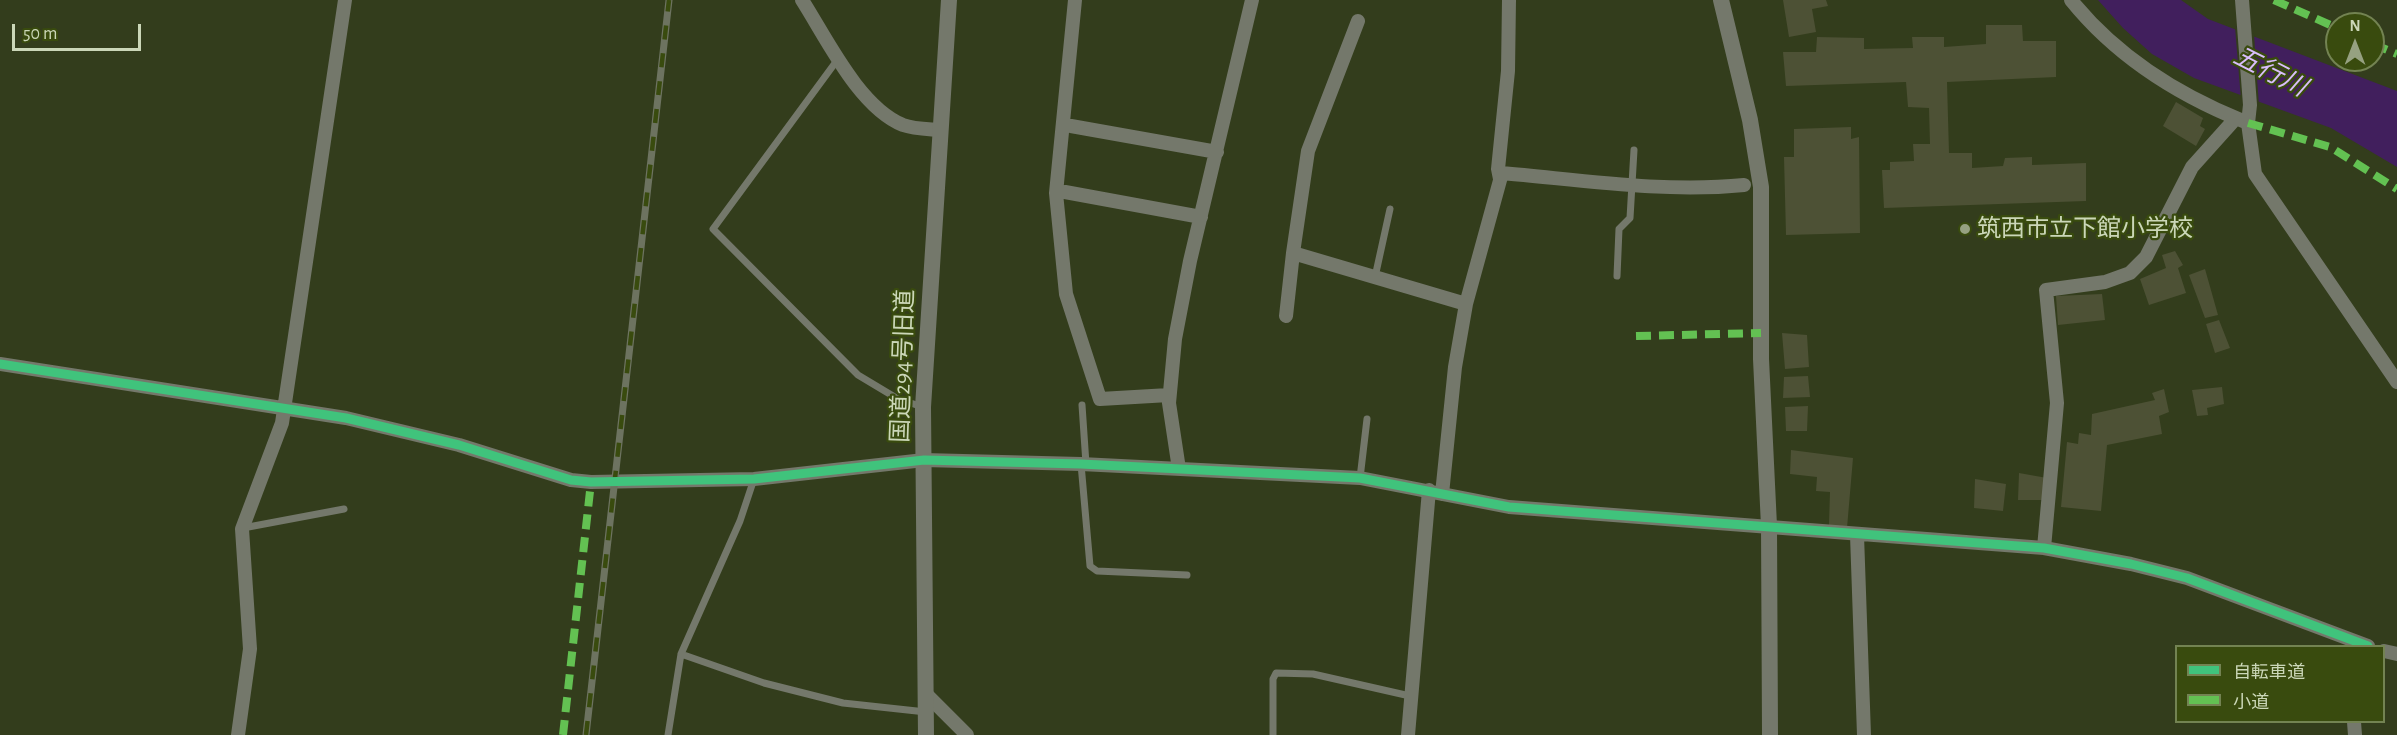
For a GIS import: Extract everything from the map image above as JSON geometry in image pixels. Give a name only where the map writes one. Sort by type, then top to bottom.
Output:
[{"type":"street","points":[[238,735],[250,649],[242,529],[282,423],[345,0]]},
{"type":"street","points":[[802,0],[865,95],[884,115],[906,126],[940,130]]},
{"type":"street","name":"国道294号旧道","points":[[926,735],[923,407],[949,0]]},
{"type":"street","points":[[1075,0],[1056,193],[1066,294],[1100,399],[1170,395]]},
{"type":"street","points":[[1179,469],[1170,395],[1175,339],[1252,0]]},
{"type":"street","points":[[1500,179],[1498,169],[1508,71],[1507,0]]},
{"type":"street","points":[[1721,0],[1745,98],[1761,187],[1761,359],[1769,526],[1770,735]]},
{"type":"street","points":[[2071,0],[2095,29],[2152,76],[2244,119]]},
{"type":"street","points":[[2044,548],[2057,403],[2046,290],[2105,282],[2130,273],[2146,257],[2192,168],[2244,119],[2250,105],[2242,0]]},
{"type":"street","points":[[1286,316],[1308,151],[1358,21]]},
{"type":"street","points":[[2244,119],[2255,174],[2397,382]]},
{"type":"street","points":[[1071,126],[1217,152]]},
{"type":"street","points":[[1408,735],[1410,696],[1435,492],[1455,367],[1466,304],[1502,174],[1712,188],[1744,185]]},
{"type":"street","points":[[1065,192],[1201,217]]},
{"type":"street","points":[[1293,253],[1466,304]]},
{"type":"street","points":[[0,364],[346,418],[459,445],[572,480],[650,482],[754,479],[924,460],[1083,464],[1360,478],[1509,507],[2044,548],[2131,564],[2187,578],[2359,645]]},
{"type":"street","points":[[1857,535],[1864,735]]},
{"type":"street","points":[[926,694],[967,735]]},
{"type":"lane","points":[[839,58],[713,229],[858,375],[898,399],[923,407]]},
{"type":"lane","points":[[1617,276],[1620,229],[1630,218],[1630,184],[1634,150]]},
{"type":"lane","points":[[1376,277],[1390,209]]},
{"type":"lane","points":[[1082,405],[1083,464],[1090,566],[1097,571],[1187,575]]},
{"type":"lane","points":[[1360,478],[1367,419]]},
{"type":"lane","points":[[668,735],[681,654],[740,521],[754,479]]},
{"type":"lane","points":[[242,529],[344,509]]},
{"type":"lane","points":[[681,654],[764,683],[843,704],[926,712]]},
{"type":"lane","points":[[1273,735],[1273,679],[1276,673],[1313,675],[1410,696]]},
{"type":"water","name":"五行川","points":[[2098,0],[2181,0],[2208,19],[2325,64],[2325,72],[2347,72],[2397,91],[2397,167],[2331,128],[2194,78],[2152,54],[2123,28]]},
{"type":"pier","points":[[2235,27],[2254,34],[2259,106],[2241,100]]},
{"type":"building","points":[[1783,0],[1826,0],[1828,6],[1812,9],[1816,32],[1789,37]]},
{"type":"building","points":[[1986,25],[2022,25],[2023,41],[2056,41],[2056,77],[1947,82],[1949,153],[1972,153],[1972,168],[2003,166],[2005,158],[2032,157],[2032,165],[2086,163],[2086,201],[1884,208],[1882,170],[1890,170],[1890,162],[1914,161],[1913,144],[1930,144],[1929,108],[1908,107],[1906,82],[1786,86],[1783,52],[1816,52],[1817,37],[1864,38],[1864,49],[1913,48],[1912,37],[1944,37],[1944,47],[1986,44]]},
{"type":"building","points":[[2176,102],[2203,118],[2200,126],[2205,129],[2196,146],[2163,126]]},
{"type":"building","points":[[1851,127],[1851,139],[1859,137],[1860,233],[1786,235],[1784,157],[1794,157],[1794,129]]},
{"type":"building","points":[[2175,251],[2183,265],[2178,268],[2186,293],[2149,305],[2140,279],[2166,268],[2162,255]]},
{"type":"building","points":[[2205,269],[2218,315],[2205,318],[2189,275]]},
{"type":"building","points":[[2102,294],[2105,320],[2058,325],[2056,296]]},
{"type":"building","points":[[2219,320],[2230,348],[2215,353],[2206,324]]},
{"type":"building","points":[[1782,333],[1807,335],[1809,367],[1785,369]]},
{"type":"building","points":[[1808,376],[1810,397],[1783,398],[1784,377]]},
{"type":"building","points":[[2222,387],[2224,404],[2207,408],[2208,415],[2197,416],[2192,390]]},
{"type":"building","points":[[2164,389],[2169,412],[2159,416],[2162,434],[2107,445],[2101,511],[2061,507],[2067,442],[2078,444],[2079,433],[2091,435],[2092,414],[2155,400],[2152,393]]},
{"type":"building","points":[[1808,406],[1807,431],[1786,431],[1785,407]]},
{"type":"building","points":[[1791,450],[1853,458],[1847,528],[1829,525],[1830,492],[1816,491],[1817,477],[1790,474]]},
{"type":"building","points":[[2019,473],[2047,478],[2046,500],[2018,500]]},
{"type":"building","points":[[1975,479],[2006,484],[2003,511],[1974,508]]},
{"type":"railway","points":[[586,735],[669,0]]},
{"type":"marked path","points":[[2274,0],[2325,23]]},
{"type":"marked path","points":[[2385,49],[2397,54]]},
{"type":"marked path","points":[[2248,123],[2330,147],[2397,189]]},
{"type":"marked path","points":[[1636,336],[1761,333]]},
{"type":"marked path","points":[[563,735],[591,482]]},
{"type":"cycle path","points":[[0,364],[346,418],[459,445],[571,480],[591,482],[754,479],[924,460],[1081,464],[1360,478],[1509,507],[2044,548],[2131,564],[2187,578],[2365,645]]},
{"type":"place","name":"筑西市立下館小学校","points":[[1965,229]]}]
